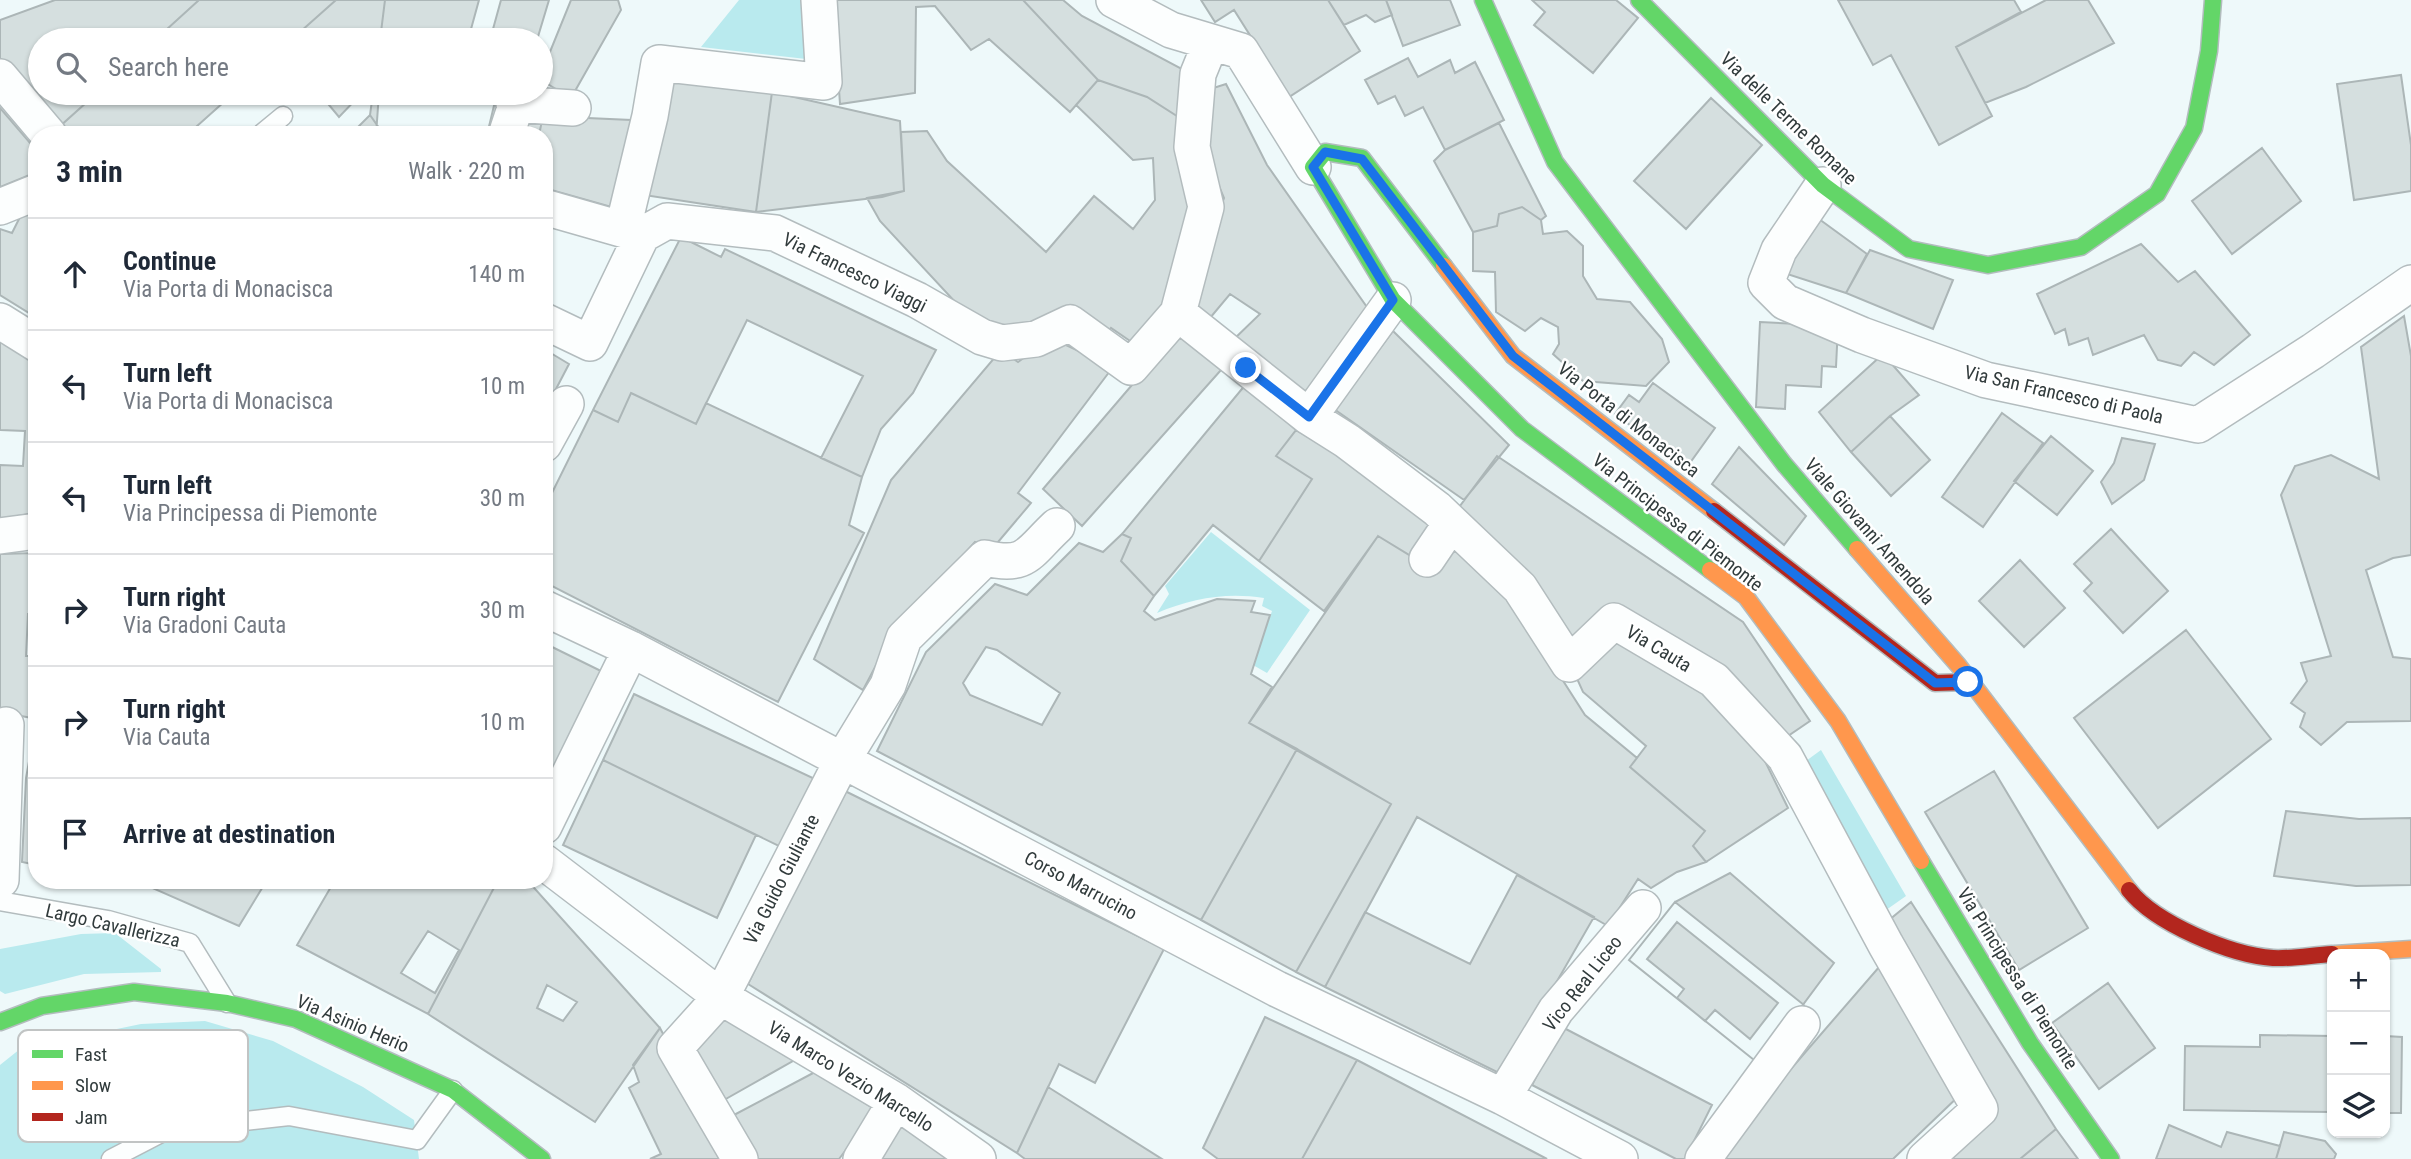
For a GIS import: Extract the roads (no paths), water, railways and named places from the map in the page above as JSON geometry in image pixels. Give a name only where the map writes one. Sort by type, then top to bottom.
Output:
[{"type":"street","points":[[553,325],[590,343],[632,232],[659,63],[824,82],[818,0]]},
{"type":"street","points":[[1114,0],[1171,30],[1241,51],[1313,167]]},
{"type":"street","name":"Viale Giovanni Amendola","points":[[1483,0],[1555,162],[1784,464],[1958,665],[1968,682],[2140,904],[2215,945],[2272,958],[2327,954]]},
{"type":"street","name":"Via delle Terme Romane","points":[[1639,0],[1823,185],[1909,250],[1989,265],[2081,247],[2157,194],[2194,128],[2209,51],[2213,0]]},
{"type":"street","points":[[1178,313],[1206,207],[1192,147],[1198,74],[1211,42]]},
{"type":"street","points":[[0,77],[41,126]]},
{"type":"street","points":[[513,110],[573,108]]},
{"type":"street","name":"Via Porta di Monacisca","points":[[1313,167],[1325,152],[1362,159],[1513,356],[1935,683],[1968,682]]},
{"type":"street","name":"Via Principessa di Piemonte","points":[[1313,167],[1393,300],[1521,429],[1746,597],[1838,721],[2030,1043],[2111,1159]]},
{"type":"street","name":"Via San Francesco di Paola","points":[[1823,185],[1779,250],[1766,283],[1785,302],[1862,335],[1986,380],[2198,425],[2314,351],[2411,283]]},
{"type":"street","points":[[0,207],[28,196]]},
{"type":"street","points":[[553,209],[632,232]]},
{"type":"street","name":"Via Francesco Viaggi","points":[[632,232],[667,221],[775,233],[917,300],[982,337],[1002,343],[1036,339],[1070,323],[1131,367],[1178,313]]},
{"type":"street","points":[[1309,417],[1393,300]]},
{"type":"street","name":"Via Cauta","points":[[1178,313],[1309,417],[1437,509],[1450,525],[1520,588],[1569,664],[1614,621],[1714,680],[1785,757],[1886,944],[1980,1109],[1926,1159]]},
{"type":"street","points":[[0,321],[28,338]]},
{"type":"street","points":[[553,428],[566,404]]},
{"type":"street","points":[[1427,559],[1450,525]]},
{"type":"street","name":"Via Guido Giuliante","points":[[740,1159],[675,1048],[721,997],[842,761],[888,685],[904,638],[985,558],[1011,564],[1021,561],[1057,526]]},
{"type":"street","points":[[0,536],[28,532]]},
{"type":"street","name":"Corso Marrucino","points":[[553,612],[631,649],[1277,989],[1503,1097],[1620,1159]]},
{"type":"street","points":[[553,809],[631,649]]},
{"type":"street","points":[[2,897],[14,727]]},
{"type":"street","name":"Via Marco Vezio Marcello","points":[[553,869],[721,997],[896,1101],[978,1159]]},
{"type":"street","name":"Vico Real Liceo","points":[[1503,1097],[1556,1010],[1643,908]]},
{"type":"street","name":"Viale Giovanni Amendola","points":[[2390,950],[2411,949]]},
{"type":"street","name":"Via Asinio Herio","points":[[0,1023],[42,1006],[87,996],[134,992],[228,1003],[296,1019],[453,1090],[542,1159]]},
{"type":"street","points":[[1703,1159],[1802,1024]]},
{"type":"street","points":[[861,1159],[896,1101]]},
{"type":"lane","points":[[271,126],[283,116]]},
{"type":"lane","name":"Largo Cavallerizza","points":[[2,897],[108,920],[190,943],[228,1003]]},
{"type":"lane","points":[[248,1121],[289,1116],[417,1139],[453,1090]]},
{"type":"lane","points":[[111,1159],[144,1142]]}]
